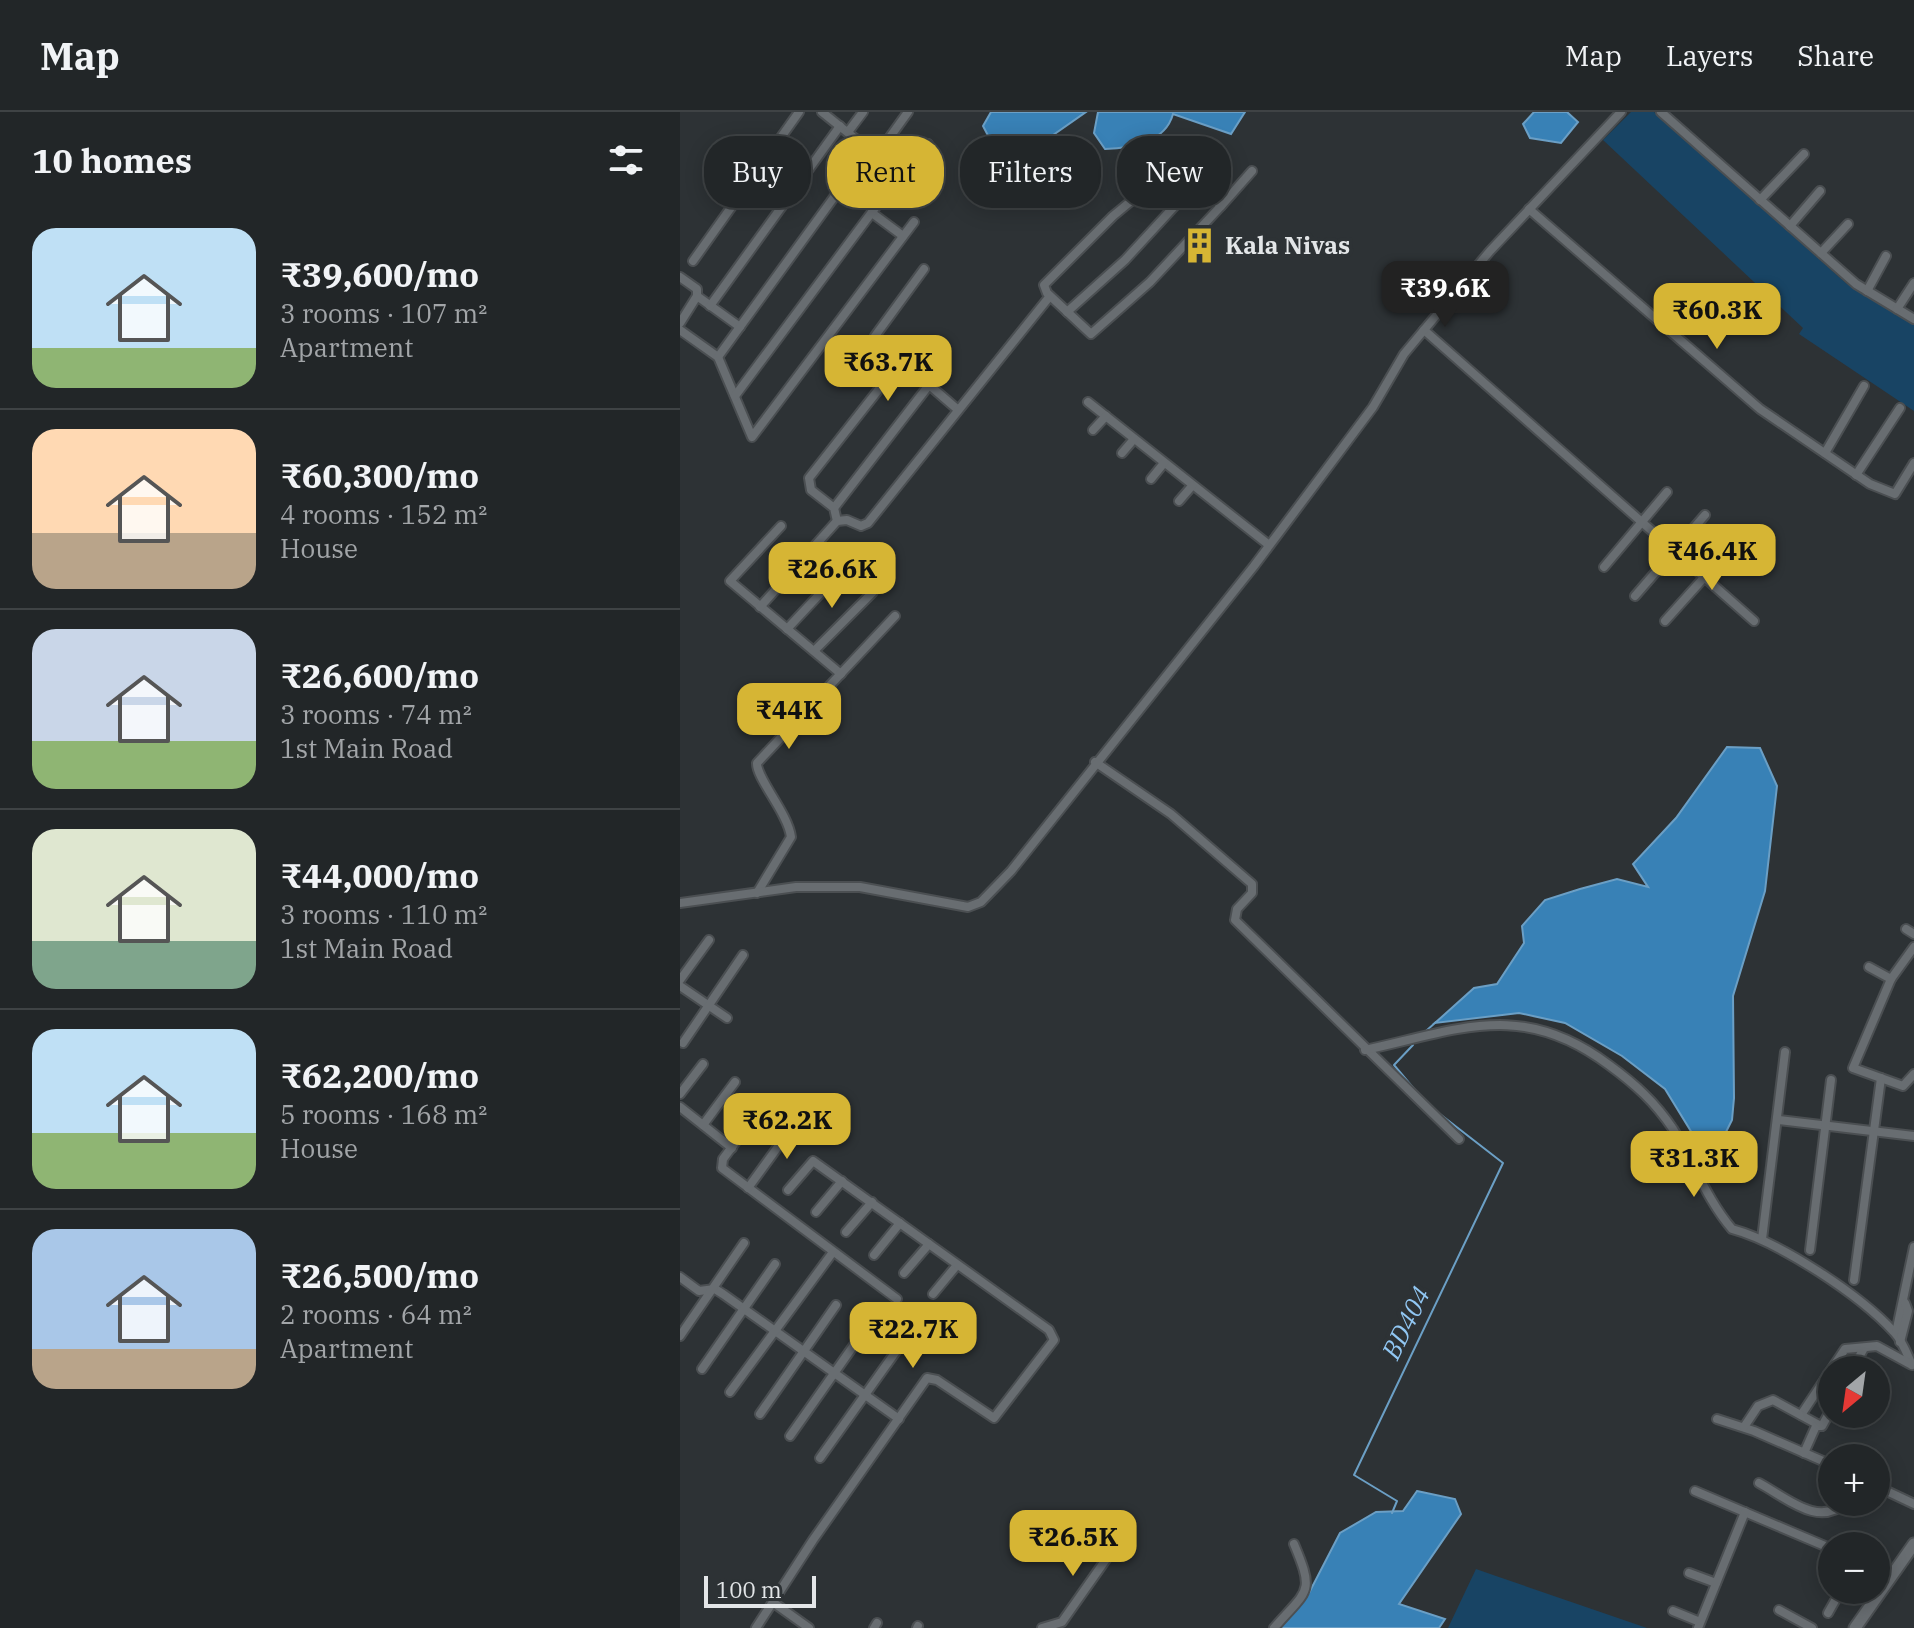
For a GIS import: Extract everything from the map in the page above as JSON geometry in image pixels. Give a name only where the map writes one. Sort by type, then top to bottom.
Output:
[{"type":"street","points":[[782,136],[799,112]]},
{"type":"street","points":[[822,112],[853,136]]},
{"type":"street","points":[[848,132],[863,112]]},
{"type":"street","points":[[891,136],[908,112]]},
{"type":"street","points":[[680,903],[796,887],[860,887],[968,907],[976,905],[1011,871],[1269,545],[1373,407],[1404,354],[1529,209],[1621,112]]},
{"type":"street","points":[[1661,112],[1867,291],[1914,319]]},
{"type":"street","points":[[811,165],[840,126]]},
{"type":"street","points":[[1760,200],[1804,154]]},
{"type":"street","points":[[1231,195],[1252,171]]},
{"type":"street","points":[[1790,226],[1820,191]]},
{"type":"street","points":[[718,357],[827,207]]},
{"type":"street","points":[[693,261],[731,208]]},
{"type":"street","points":[[710,306],[780,208]]},
{"type":"street","points":[[735,396],[875,208]]},
{"type":"street","points":[[1123,208],[1044,285],[1050,296],[1088,332],[1098,331],[1219,208]]},
{"type":"street","points":[[1067,312],[1125,260],[1173,208]]},
{"type":"street","points":[[1529,209],[1760,409],[1856,475],[1895,494],[1914,463]]},
{"type":"street","points":[[872,213],[903,236]]},
{"type":"street","points":[[680,330],[718,357],[752,437],[914,222]]},
{"type":"street","points":[[1821,253],[1848,224]]},
{"type":"street","points":[[1867,291],[1886,256]]},
{"type":"street","points":[[924,269],[875,336],[877,345],[895,364],[906,365],[957,409]]},
{"type":"street","points":[[680,277],[697,289],[697,296],[680,323]]},
{"type":"street","points":[[1897,309],[1914,283]]},
{"type":"street","points":[[697,296],[740,327]]},
{"type":"street","points":[[760,607],[837,521],[847,520],[864,526],[868,523],[1050,296]]},
{"type":"street","points":[[1424,330],[1754,621]]},
{"type":"street","points":[[837,521],[834,508],[811,490],[809,478],[895,364]]},
{"type":"street","points":[[834,508],[929,385]]},
{"type":"street","points":[[1825,453],[1864,386]]},
{"type":"street","points":[[1088,402],[1269,545]]},
{"type":"street","points":[[1856,475],[1900,408]]},
{"type":"street","points":[[1093,430],[1106,416]]},
{"type":"street","points":[[1122,453],[1134,439]]},
{"type":"street","points":[[1151,479],[1164,463]]},
{"type":"street","points":[[1179,501],[1192,486]]},
{"type":"street","points":[[1604,567],[1667,492]]},
{"type":"street","points":[[1635,596],[1705,515]]},
{"type":"street","points":[[781,526],[730,581],[841,674]]},
{"type":"street","points":[[1665,621],[1736,542]]},
{"type":"street","points":[[787,629],[845,567]]},
{"type":"street","points":[[814,651],[873,592]]},
{"type":"street","points":[[757,893],[791,837],[779,804],[758,773],[757,763],[895,616]]},
{"type":"street","points":[[1095,762],[1171,814],[1252,884],[1252,893],[1237,909],[1235,920],[1459,1139]]},
{"type":"street","points":[[709,940],[680,983],[727,1018]]},
{"type":"street","points":[[1914,947],[1891,979],[1853,1068],[1903,1086],[1914,1074]]},
{"type":"street","points":[[683,1043],[743,955]]},
{"type":"street","points":[[1869,967],[1891,979]]},
{"type":"street","points":[[1365,1050],[1479,1025],[1517,1023],[1549,1030],[1596,1055],[1646,1092],[1732,1229],[1762,1239],[1837,1286],[1896,1333],[1913,1364]]},
{"type":"street","points":[[1762,1239],[1785,1052]]},
{"type":"street","points":[[680,1094],[703,1064]]},
{"type":"street","points":[[1854,1280],[1881,1078]]},
{"type":"street","points":[[1810,1250],[1831,1080]]},
{"type":"street","points":[[703,1125],[735,1082]]},
{"type":"street","points":[[767,1100],[723,1159],[722,1168],[897,1299]]},
{"type":"street","points":[[680,1107],[732,1148]]},
{"type":"street","points":[[748,1188],[801,1115]]},
{"type":"street","points":[[1779,1120],[1914,1136]]},
{"type":"street","points":[[756,1628],[813,1540],[930,1377],[994,1418],[1054,1340],[1049,1330],[813,1161],[788,1190]]},
{"type":"street","points":[[816,1212],[842,1181]]},
{"type":"street","points":[[846,1232],[872,1202]]},
{"type":"street","points":[[874,1255],[900,1223]]},
{"type":"street","points":[[680,1336],[744,1243]]},
{"type":"street","points":[[904,1273],[929,1244]]},
{"type":"street","points":[[1896,1333],[1905,1302],[1914,1247]]},
{"type":"street","points":[[730,1392],[833,1252]]},
{"type":"street","points":[[702,1369],[775,1264]]},
{"type":"street","points":[[933,1294],[957,1265]]},
{"type":"street","points":[[680,1277],[699,1291],[712,1290],[743,1309],[899,1419]]},
{"type":"street","points":[[1900,1342],[1908,1311],[1905,1302]]},
{"type":"street","points":[[760,1414],[836,1305]]},
{"type":"street","points":[[790,1436],[866,1328]]},
{"type":"street","points":[[1801,1415],[1845,1349],[1877,1346],[1913,1364]]},
{"type":"street","points":[[1860,1356],[1864,1348]]},
{"type":"street","points":[[820,1458],[897,1350]]},
{"type":"street","points":[[1744,1427],[1758,1406],[1773,1400],[1818,1424]]},
{"type":"street","points":[[1717,1419],[1744,1427],[1818,1459]]},
{"type":"street","points":[[1804,1453],[1818,1427]]},
{"type":"street","points":[[1759,1483],[1808,1512],[1818,1513]]},
{"type":"street","points":[[1695,1491],[1818,1543]]},
{"type":"street","points":[[1890,1493],[1914,1504]]},
{"type":"street","points":[[1673,1611],[1699,1625],[1745,1512]]},
{"type":"street","points":[[1042,1628],[1062,1622],[1121,1538]]},
{"type":"street","points":[[1274,1628],[1307,1591],[1308,1578],[1294,1544]]},
{"type":"street","points":[[1861,1626],[1914,1544]]},
{"type":"street","points":[[1689,1573],[1716,1583]]},
{"type":"street","points":[[774,1603],[809,1628]]},
{"type":"street","points":[[1828,1613],[1833,1604]]},
{"type":"street","points":[[1779,1610],[1812,1628]]},
{"type":"shaded area","points":[[991,112],[1086,112],[1052,136],[988,136],[983,126]]},
{"type":"shaded area","points":[[1098,112],[1245,112],[1231,134],[1173,114],[1169,124],[1158,136],[1117,136],[1117,148],[1105,149],[1101,136],[1094,133]]},
{"type":"shaded area","points":[[1534,112],[1567,112],[1578,122],[1561,143],[1530,138],[1523,124]]},
{"type":"shaded area","points":[[1631,112],[1654,112],[1847,284],[1914,325],[1914,411],[1799,334],[1803,328],[1603,140]]},
{"type":"shaded area","points":[[1727,747],[1760,748],[1777,786],[1765,891],[1733,996],[1734,1098],[1732,1120],[1720,1144],[1722,1182],[1665,1089],[1622,1056],[1565,1023],[1519,1013],[1435,1023],[1474,988],[1497,984],[1524,943],[1522,926],[1545,900],[1617,879],[1648,887],[1633,864],[1676,818]]},
{"type":"shaded area","points":[[1417,1491],[1455,1499],[1461,1514],[1399,1604],[1445,1619],[1439,1628],[1279,1628],[1309,1593],[1340,1533],[1376,1512],[1403,1511]]},
{"type":"shaded area","points":[[1476,1569],[1496,1576],[1647,1628],[1448,1628]]},
{"type":"waterway","name":"BD404","points":[[1426,1031],[1436,1022]]},
{"type":"waterway","name":"BD404","points":[[1413,1045],[1394,1065],[1420,1096]]},
{"type":"waterway","name":"BD404","points":[[1392,1513],[1397,1501],[1354,1475],[1503,1163],[1436,1111]]},
{"type":"place","name":"Kala Nivas","points":[[1199,246]]}]
